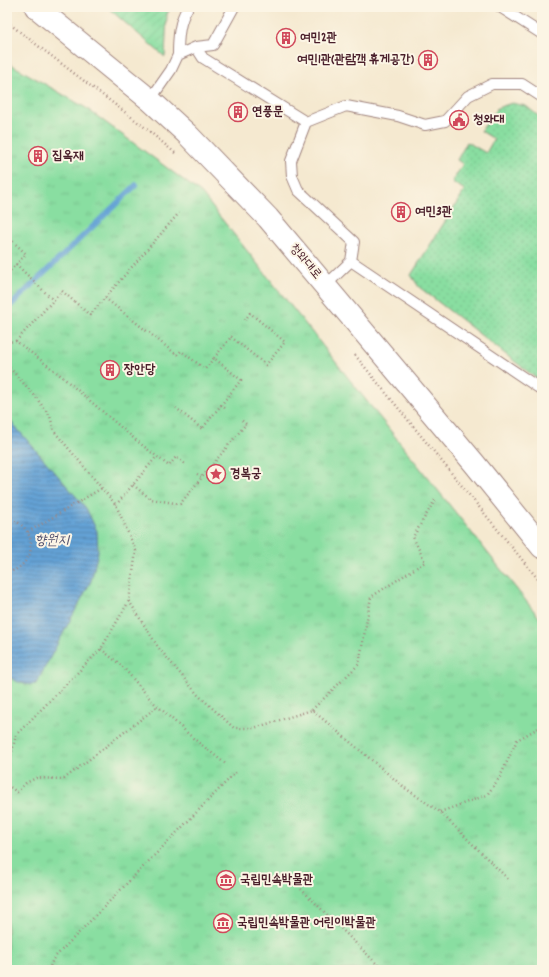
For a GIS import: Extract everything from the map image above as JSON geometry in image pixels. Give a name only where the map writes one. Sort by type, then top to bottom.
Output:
[{"type":"street","name":"청와대로","points":[[36,7],[150,100],[188,134],[268,218],[474,463],[542,547]]},
{"type":"lane","points":[[150,100],[172,70],[178,54],[182,17],[188,7]]},
{"type":"lane","points":[[178,54],[196,47],[212,45],[234,7]]},
{"type":"lane","points":[[500,7],[542,34]]},
{"type":"lane","points":[[196,47],[203,58],[306,122]]},
{"type":"lane","points":[[325,286],[351,261],[354,242],[298,190],[292,176],[291,161],[306,122],[346,106],[398,116],[425,125],[445,121],[468,96],[492,84],[522,84],[542,97]]},
{"type":"lane","points":[[351,261],[542,390]]},
{"type":"path","points":[[7,22],[143,126],[179,156]]},
{"type":"path","points":[[7,342],[16,341],[62,291],[90,315],[179,213]]},
{"type":"path","points":[[7,236],[26,254],[7,274]]},
{"type":"path","points":[[16,264],[53,300]]},
{"type":"path","points":[[106,298],[178,355],[181,351],[206,370],[232,337],[266,365],[284,342],[250,313],[245,320]]},
{"type":"path","points":[[16,341],[60,375],[137,441],[169,466],[176,457],[185,464]]},
{"type":"path","points":[[351,351],[542,584]]},
{"type":"path","points":[[176,408],[202,429],[241,380],[214,358]]},
{"type":"path","points":[[7,365],[35,396],[50,416],[54,431],[116,505],[136,551],[129,601],[101,649],[16,735],[7,772]]},
{"type":"path","points":[[221,405],[226,409]]},
{"type":"path","points":[[133,485],[151,499],[180,504],[246,424],[240,419]]},
{"type":"path","points":[[116,505],[157,456]]},
{"type":"path","points":[[197,474],[202,477]]},
{"type":"path","points":[[28,532],[102,488]]},
{"type":"path","points":[[129,601],[158,646],[198,695],[234,728],[254,728],[312,710],[359,664],[371,597],[425,562],[413,537],[435,500]]},
{"type":"path","points":[[7,518],[15,520],[22,525],[28,532],[31,541],[28,558],[22,566],[15,571],[7,573]]},
{"type":"path","points":[[101,649],[122,666],[158,706],[193,738],[227,765]]},
{"type":"path","points":[[7,784],[17,792],[26,783],[36,778],[64,779],[158,706]]},
{"type":"path","points":[[312,710],[405,788],[440,812],[509,880]]},
{"type":"path","points":[[440,812],[487,795],[500,777],[517,740],[542,726]]},
{"type":"path","points":[[49,970],[53,959],[236,772]]},
{"type":"path","points":[[301,889],[383,970]]},
{"type":"green space","points":[[107,7],[171,7],[167,14],[165,57]]},
{"type":"green space","name":"경복궁","points":[[7,62],[86,108],[201,193],[542,621],[542,970],[7,970]]},
{"type":"green space","points":[[512,103],[526,106],[542,119],[542,381],[536,378],[419,287],[411,275],[465,190],[452,182],[463,164],[457,160],[467,142],[486,153],[494,139],[481,131],[497,108]]},
{"type":"water","name":"향원지","points":[[7,417],[86,508],[97,531],[98,552],[91,581],[36,684],[21,683],[7,676]]},
{"type":"waterway","points":[[7,309],[136,185]]},
{"type":"place","name":"여민2관","points":[[286,38]]},
{"type":"place","name":"여민1관(관람객 휴게공간)","points":[[428,60]]},
{"type":"place","name":"연풍문","points":[[238,112]]},
{"type":"place","name":"청와대","points":[[459,120]]},
{"type":"place","name":"집옥재","points":[[38,156]]},
{"type":"place","name":"여민3관","points":[[401,212]]},
{"type":"place","name":"장안당","points":[[110,370]]},
{"type":"place","name":"경복궁","points":[[216,474]]},
{"type":"place","name":"국립민속박물관","points":[[226,880]]},
{"type":"place","name":"국립민속박물관 어린이박물관","points":[[223,923]]}]
